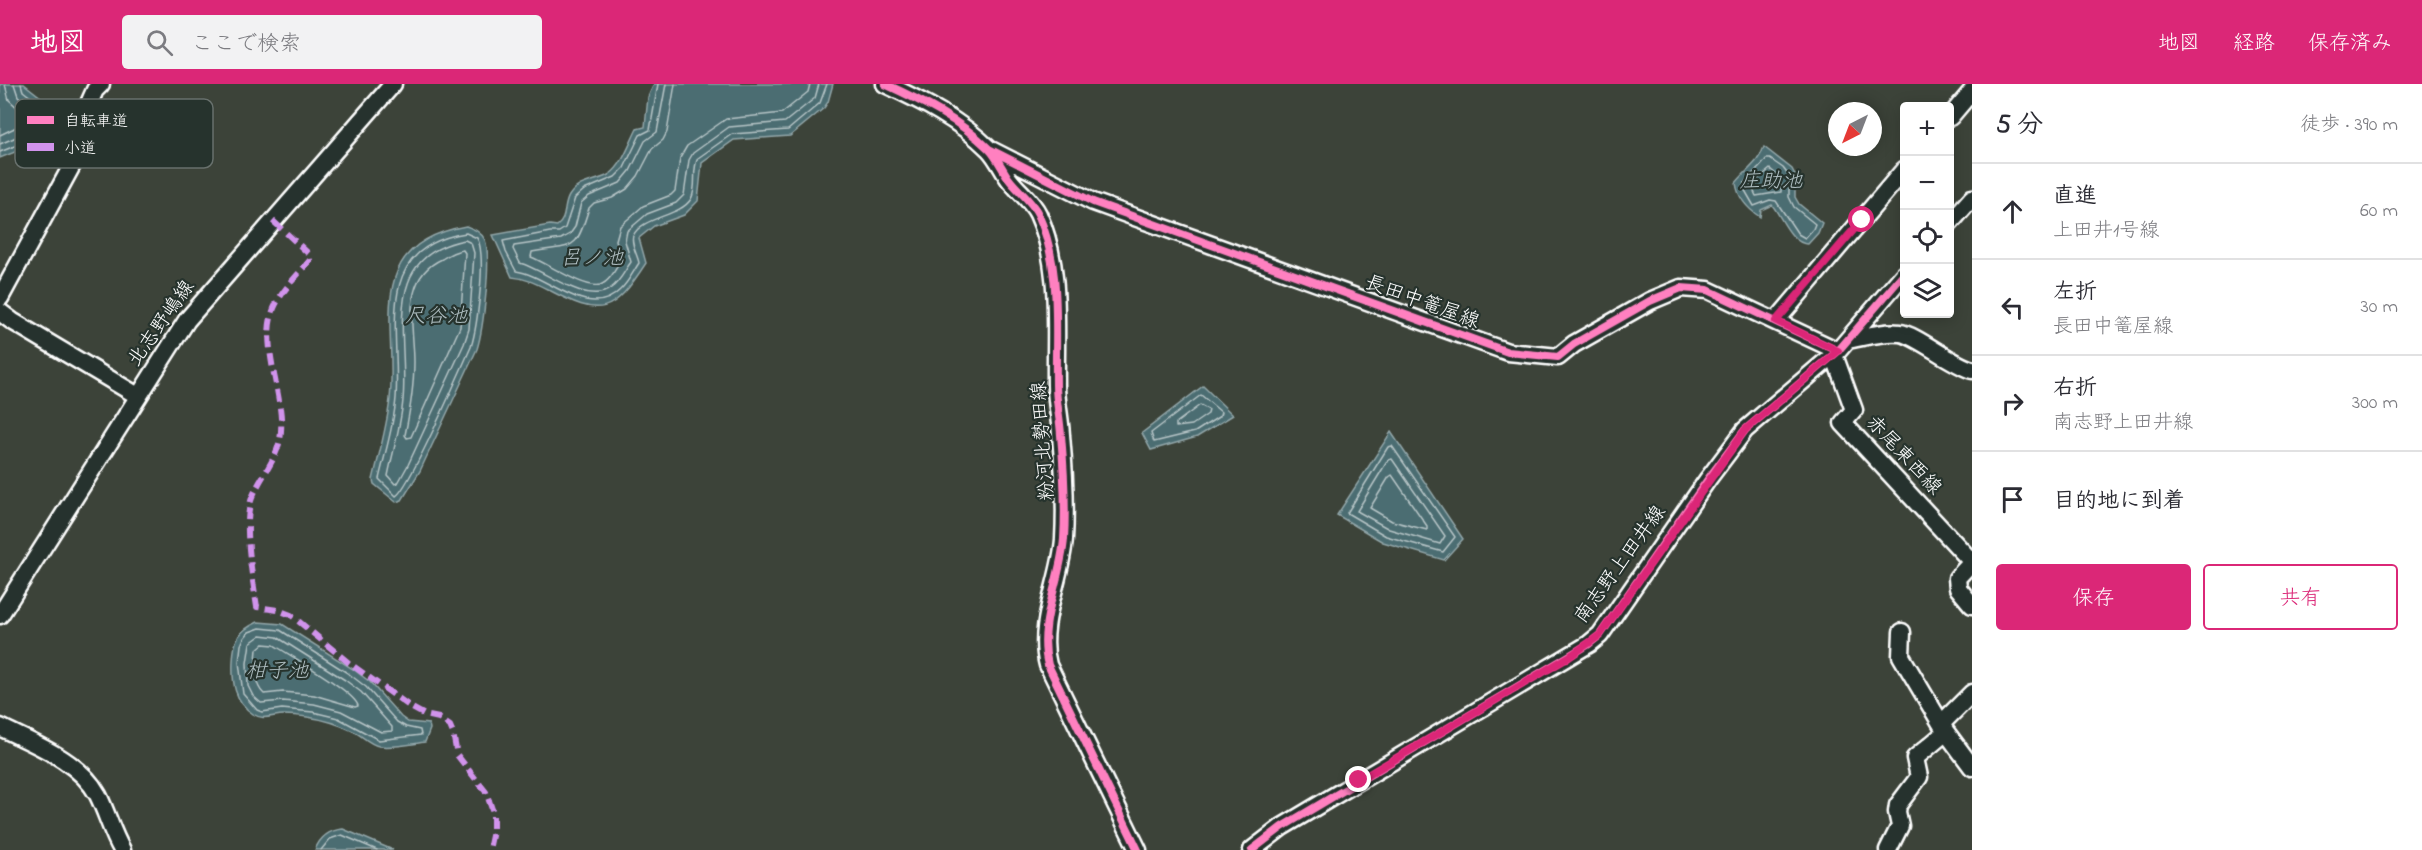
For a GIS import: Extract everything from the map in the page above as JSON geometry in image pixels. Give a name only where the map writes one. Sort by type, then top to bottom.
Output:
[{"type":"street","points":[[91,99],[101,84]]},
{"type":"street","name":"北志野嶋線","points":[[0,615],[186,320],[393,84]]},
{"type":"street","name":"粉河北勢田線","points":[[889,85],[950,118],[989,149],[1010,181],[1038,212],[1045,233],[1052,268],[1057,319],[1056,387],[1065,512],[1064,542],[1046,633],[1045,653],[1048,665],[1138,850]]},
{"type":"street","points":[[1954,112],[1972,91]]},
{"type":"street","name":"長田中篭屋線","points":[[989,149],[1093,202],[1508,352],[1558,357],[1574,344],[1650,302],[1681,288],[1708,290],[1840,349]]},
{"type":"street","points":[[0,298],[71,168]]},
{"type":"street","points":[[1776,321],[1900,176]]},
{"type":"street","points":[[1954,218],[1972,198]]},
{"type":"street","name":"南志野上田井線","points":[[1252,850],[1282,827],[1589,644],[1600,635],[1745,430],[1840,349],[1900,280]]},
{"type":"street","points":[[0,312],[138,396]]},
{"type":"street","points":[[1840,349],[1884,333],[1903,333],[1959,366],[1972,370]]},
{"type":"street","name":"赤尾東西線","points":[[1840,349],[1854,410],[1843,423],[1972,562],[1958,578],[1958,588],[1972,604]]},
{"type":"street","points":[[1902,632],[1901,656],[1944,727],[1972,767]]},
{"type":"street","points":[[1888,850],[1900,826],[1898,805],[1919,777],[1915,758],[1972,693]]},
{"type":"street","points":[[0,727],[56,755],[85,777],[97,793],[122,850]]},
{"type":"water","points":[[0,84],[24,84],[43,99],[15,99],[15,152],[0,158]]},
{"type":"water","name":"呂ノ池","points":[[654,84],[833,84],[824,108],[790,136],[734,140],[702,163],[698,201],[684,215],[654,226],[639,238],[646,263],[624,293],[614,302],[594,307],[581,304],[530,281],[512,277],[493,235],[550,225],[557,226],[564,216],[567,200],[573,191],[615,170],[637,129],[645,127],[648,97]]},
{"type":"water","name":"庄助池","points":[[1764,147],[1792,169],[1795,175],[1795,197],[1799,204],[1822,223],[1818,233],[1808,244],[1802,243],[1792,235],[1772,205],[1761,210],[1760,217],[1741,199],[1736,183],[1756,162]]},
{"type":"water","name":"尺谷池","points":[[466,226],[481,235],[487,249],[486,294],[477,349],[420,471],[402,500],[396,502],[374,484],[373,480],[390,399],[392,292],[398,270],[411,251],[433,236]]},
{"type":"water","points":[[1203,386],[1233,415],[1197,437],[1151,450],[1142,433]]},
{"type":"water","points":[[1391,432],[1463,539],[1444,560],[1383,542],[1337,515]]},
{"type":"water","name":"柑子池","points":[[258,622],[282,624],[353,669],[370,682],[401,717],[408,722],[429,724],[430,729],[425,742],[379,746],[350,729],[326,721],[290,715],[261,717],[253,714],[242,703],[235,690],[233,661],[238,637]]},
{"type":"water","points":[[343,829],[393,850],[315,850],[326,835]]},
{"type":"marked path","points":[[273,221],[309,254],[310,260],[283,292],[271,318],[270,350],[279,400],[281,431],[277,449],[252,498],[249,509],[249,552],[257,607],[278,610],[291,615],[349,663],[412,708],[425,715],[439,718],[450,726],[457,755],[486,792],[493,812],[493,831],[489,850]]},
{"type":"cycle path","points":[[885,84],[927,104],[953,120],[989,149],[1009,179],[1029,200],[1046,234],[1056,298],[1056,391],[1063,461],[1065,513],[1062,555],[1047,618],[1045,649],[1048,665],[1138,850]]},
{"type":"cycle path","points":[[989,149],[1093,202],[1508,352],[1558,357],[1574,344],[1650,301],[1681,288],[1708,290],[1838,351]]},
{"type":"cycle path","points":[[1252,850],[1282,827],[1589,644],[1600,635],[1708,479],[1745,430],[1838,351],[1900,279]]},
{"type":"route","points":[[1359,780],[1569,657],[1600,635],[1708,479],[1745,430],[1838,351],[1776,321],[1862,220]]}]
